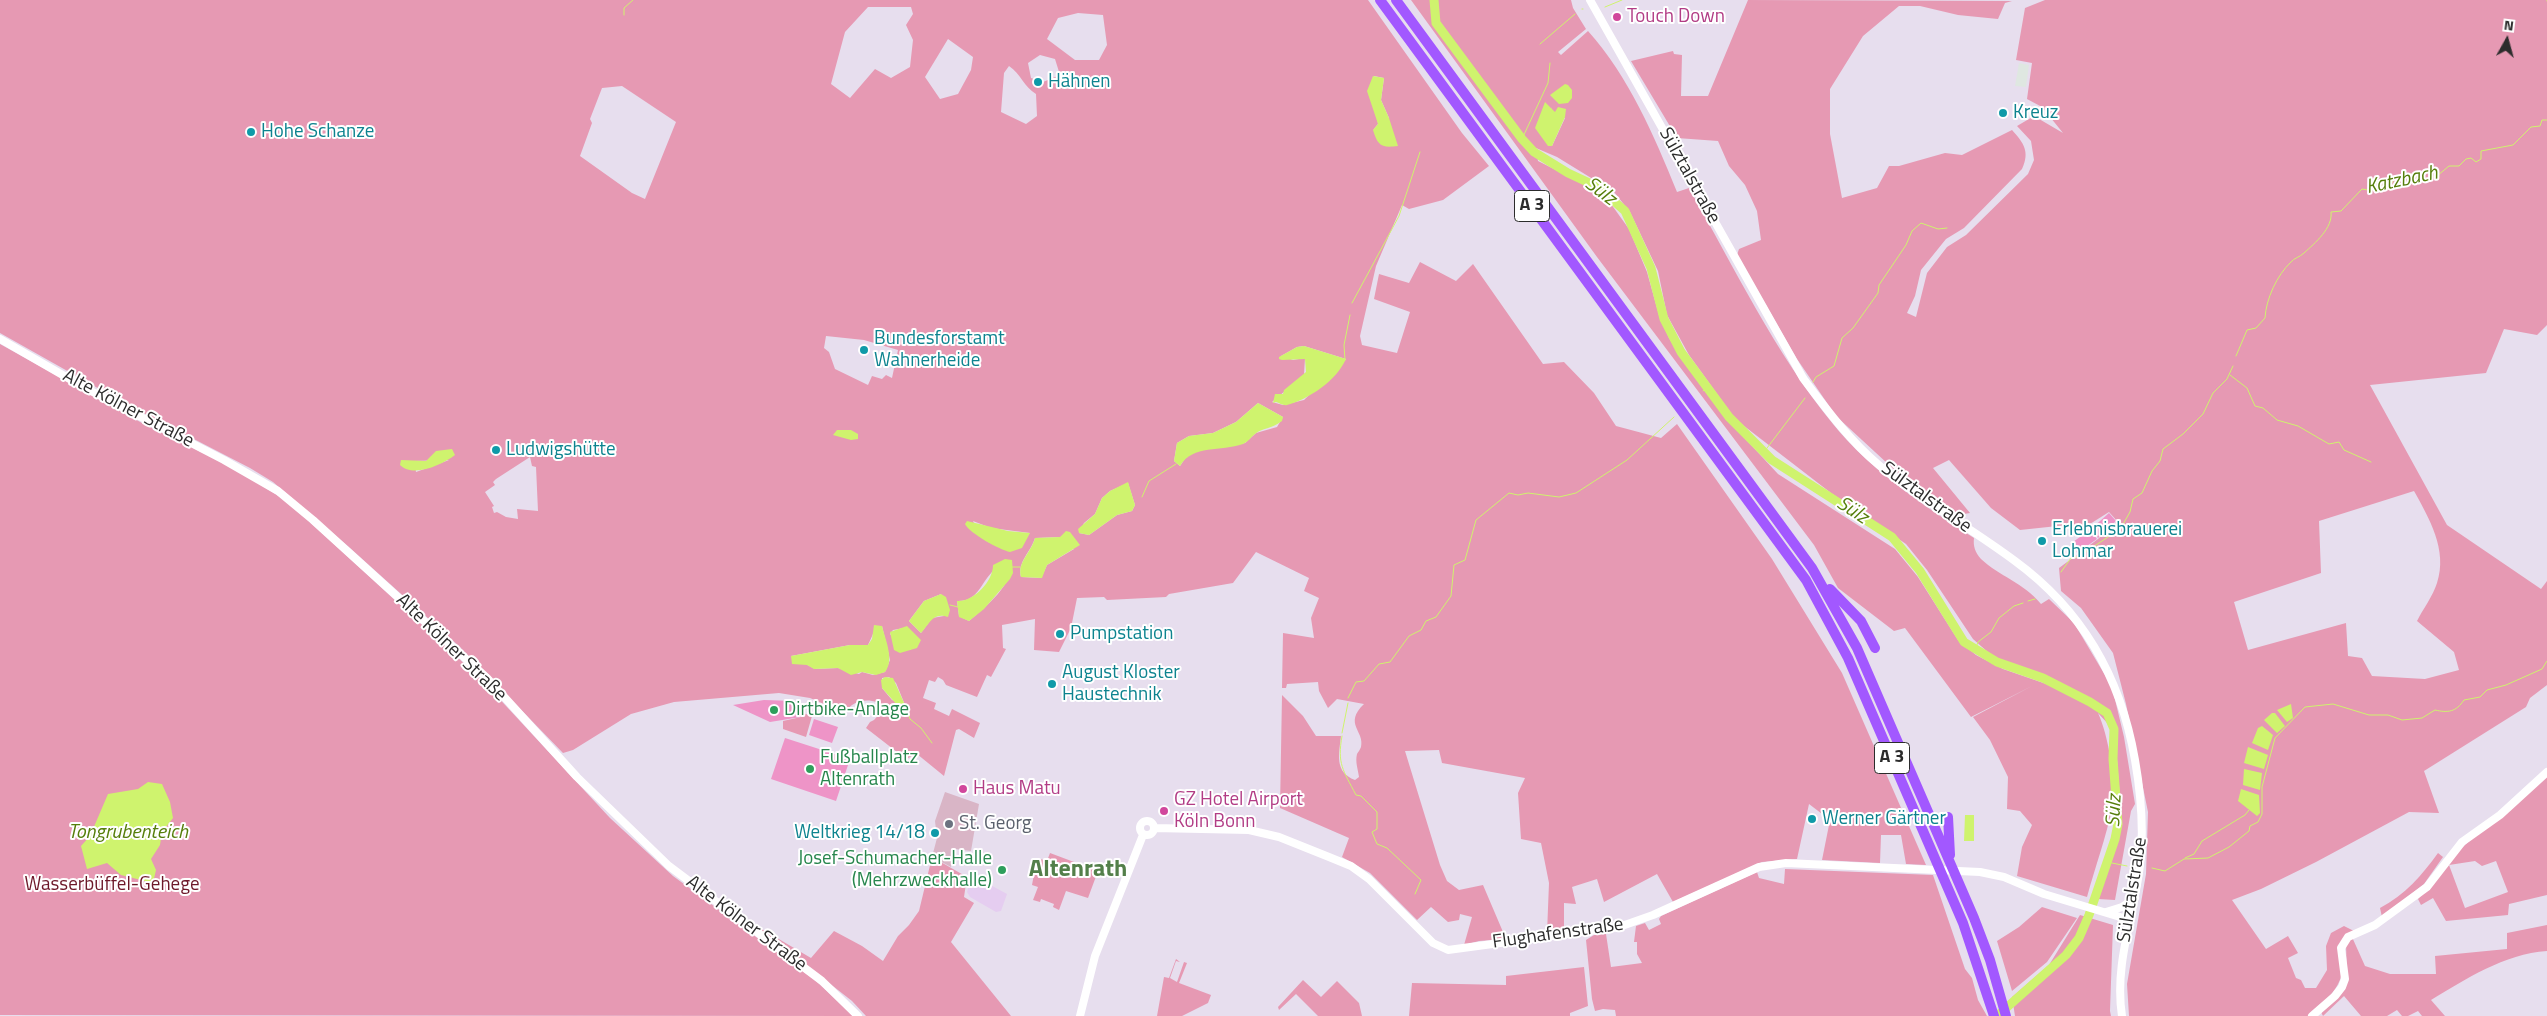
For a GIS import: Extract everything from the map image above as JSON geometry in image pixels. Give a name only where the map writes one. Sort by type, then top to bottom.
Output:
[{"type":"highway","name":"A 3","points":[[1380,0],[1806,580],[1848,658],[1963,923],[1988,993],[1994,1016]]},
{"type":"highway","name":"A 3","points":[[1396,0],[1812,568],[1857,648],[1951,863],[1974,918],[1998,986],[2006,1016]]},
{"type":"highway","points":[[1812,568],[1861,621],[1875,648]]},
{"type":"highway","points":[[1948,817],[1951,863]]},
{"type":"main road","name":"Sülztalstraße","points":[[1590,0],[1803,378],[1834,420],[1856,444],[1895,478],[2014,560],[2042,582],[2064,604],[2089,636],[2107,668],[2120,701],[2135,762],[2142,833],[2135,898],[2120,978],[2122,1016]]},
{"type":"main road","name":"Alte Kölner Straße","points":[[0,339],[87,389],[255,477],[278,491],[313,520],[486,678],[584,784],[669,866],[822,981],[858,1016]]},
{"type":"main road","points":[[2312,1016],[2342,987],[2345,978],[2341,948],[2348,937],[2375,925],[2427,887],[2462,842],[2500,815],[2547,772]]},
{"type":"main road","points":[[1080,1016],[1095,956],[1143,835],[1139,827],[1144,821],[1151,822],[1154,828],[1152,834],[1143,835]]},
{"type":"main road","name":"Flughafenstraße","points":[[1154,828],[1249,830],[1279,837],[1337,860],[1369,879],[1433,943],[1448,950],[1619,927],[1653,915],[1767,865],[1792,863],[1924,869],[2004,876],[2044,894],[2101,911]]},
{"type":"main road","points":[[2101,911],[2122,907],[2135,898]]},
{"type":"main road","points":[[2101,911],[2130,920]]},
{"type":"shaded area","points":[[2019,63],[2029,65],[2026,87],[2015,86]]},
{"type":"shaded area","points":[[2109,513],[2116,521],[2098,538],[2091,529]]},
{"type":"shaded area","points":[[2090,530],[2097,539],[2077,553],[2070,544]]},
{"type":"shaded area","name":"Dirtbike-Anlage","points":[[764,700],[795,701],[803,708],[801,717],[770,722],[733,705]]},
{"type":"shaded area","points":[[814,719],[838,727],[832,743],[809,735]]},
{"type":"shaded area","name":"Fußballplatz Altenrath","points":[[785,738],[850,759],[836,801],[771,779]]},
{"type":"shaded area","points":[[945,792],[979,804],[971,851],[955,849],[951,867],[932,857],[937,838],[935,821]]},
{"type":"shaded area","points":[[972,875],[1007,894],[1001,911],[996,912],[970,897],[967,892]]},
{"type":"green space","points":[[0,0],[1368,0],[1462,133],[1489,166],[1443,200],[1409,209],[1402,205],[1376,266],[1360,336],[1362,345],[1397,353],[1410,312],[1374,299],[1379,274],[1409,283],[1420,262],[1456,281],[1473,264],[1543,364],[1564,362],[1594,393],[1616,426],[1661,438],[1677,424],[1772,559],[1842,673],[1926,865],[1906,864],[1901,835],[1881,835],[1880,863],[1822,860],[1830,820],[1809,804],[1797,859],[1762,862],[1673,902],[1657,874],[1604,902],[1597,879],[1572,887],[1576,904],[1564,903],[1564,931],[1547,933],[1549,883],[1541,843],[1521,839],[1518,793],[1525,778],[1442,763],[1439,750],[1405,751],[1440,865],[1447,881],[1459,890],[1483,885],[1506,939],[1479,941],[1464,945],[1472,917],[1460,914],[1459,920],[1448,922],[1431,907],[1417,920],[1370,873],[1342,857],[1349,838],[1280,808],[1282,695],[1303,716],[1316,736],[1341,736],[1339,762],[1348,777],[1355,780],[1359,777],[1356,757],[1361,747],[1361,741],[1355,717],[1364,704],[1337,699],[1328,708],[1319,691],[1318,682],[1287,684],[1286,688],[1282,688],[1283,633],[1314,638],[1311,618],[1319,598],[1304,591],[1309,578],[1256,552],[1233,583],[1169,594],[1166,597],[1107,600],[1104,597],[1077,598],[1071,628],[1059,652],[1034,650],[1035,619],[1002,625],[1003,648],[1006,649],[991,677],[987,675],[977,697],[946,685],[938,677],[935,682],[929,680],[923,698],[936,703],[934,709],[949,716],[952,709],[980,723],[974,738],[959,729],[956,730],[944,776],[917,754],[906,759],[866,728],[885,708],[880,704],[869,701],[858,702],[848,708],[845,713],[810,698],[779,693],[674,702],[631,714],[573,750],[563,753],[460,647],[273,482],[250,468],[126,404],[0,333]],"holes":[[[868,7],[911,7],[913,14],[906,25],[913,40],[910,67],[891,78],[875,69],[850,98],[831,84],[845,32]],[[1078,13],[1103,15],[1107,45],[1099,60],[1075,60],[1047,39],[1058,18]],[[948,39],[973,57],[971,70],[958,94],[940,99],[925,77]],[[1040,55],[1055,59],[1060,75],[1043,82],[1031,78],[1028,63]],[[1009,66],[1028,88],[1036,94],[1037,116],[1026,124],[1001,112],[1004,73]],[[1374,76],[1384,78],[1381,100],[1389,118],[1373,130],[1378,124]],[[622,86],[676,122],[645,199],[632,193],[580,156],[592,123],[590,119],[602,88]],[[826,336],[864,340],[898,350],[892,378],[886,375],[882,379],[872,376],[868,385],[835,369],[829,352],[824,348]],[[1304,346],[1346,359],[1304,400],[1283,405],[1272,402],[1304,375],[1305,358],[1293,360],[1281,356],[1297,347]],[[1258,403],[1283,417],[1277,427],[1256,433],[1245,443],[1188,454],[1180,466],[1174,461],[1177,443],[1189,436],[1213,433],[1236,422]],[[530,457],[532,466],[536,467],[538,511],[517,509],[518,519],[506,517],[497,512],[494,513],[492,507],[494,506],[485,492],[495,485],[493,482],[496,479]],[[449,460],[416,472],[414,461]],[[1128,483],[1135,505],[1132,511],[1117,515],[1089,535],[1079,533],[1084,523],[1095,514],[1102,498],[1110,491]],[[973,521],[991,528],[1030,533],[1011,541],[996,544],[990,543],[978,532]],[[1060,537],[1074,549],[1047,565],[1041,578],[1021,577],[1020,572],[1035,538]],[[1012,560],[1008,578],[997,595],[969,621],[959,616],[957,601],[964,601],[974,596],[996,569]],[[941,594],[944,616],[932,618],[921,633],[909,621],[924,601]],[[882,626],[890,660],[885,672],[873,675],[862,672],[859,674],[838,668],[815,669],[791,656],[850,645],[868,645],[873,634]],[[904,628],[911,650],[906,650],[890,634],[893,630]],[[889,677],[896,683],[905,705],[892,700],[882,688],[882,678]]]},
{"type":"green space","points":[[1411,0],[1571,0],[1573,8],[1586,29],[1558,52],[1561,55],[1588,31],[1603,49],[1628,87],[1650,128],[1677,192],[1689,188],[1774,339],[1812,397],[1833,424],[1881,472],[1917,500],[1974,538],[1976,551],[1988,565],[2027,590],[2041,604],[2049,599],[2074,623],[2112,687],[2124,737],[2135,804],[2131,811],[2115,900],[2098,899],[2121,811],[2117,759],[2109,725],[2098,713],[2111,759],[2113,798],[2107,830],[2087,897],[2017,876],[2022,847],[2032,825],[2020,811],[2007,809],[2008,777],[1990,740],[1973,717],[2032,686],[1971,717],[1905,628],[1894,631],[1838,588],[1814,545],[1597,257]],"holes":[[[1552,107],[1552,111],[1565,118],[1552,146],[1548,146]],[[1536,148],[1557,157],[1614,192],[1630,212],[1658,271],[1667,315],[1689,355],[1735,419],[1831,493],[1906,544],[1927,570],[1973,639],[1990,654],[2007,664],[2052,681],[2055,687],[2003,669],[1976,655],[1958,640],[1918,577],[1895,549],[1778,474],[1727,419],[1688,368],[1669,338],[1659,315],[1647,272],[1629,229],[1611,204],[1586,185],[1538,161]]]},
{"type":"green space","points":[[1748,0],[2012,1],[2005,3],[1998,19],[1958,15],[1920,6],[1899,6],[1863,36],[1830,89],[1830,134],[1842,198],[1877,188],[1889,166],[1899,166],[1945,153],[1962,155],[2012,130],[2025,148],[2026,158],[2022,169],[1964,228],[1946,239],[1921,270],[1915,296],[1907,313],[1916,317],[1927,273],[1947,247],[1966,235],[2028,174],[2034,160],[2031,141],[2017,126],[2034,116],[2063,133],[2042,107],[2027,99],[2032,63],[2016,60],[2025,8],[2045,0],[2547,0],[2547,325],[2537,335],[2504,329],[2486,373],[2370,385],[2447,525],[2541,589],[2547,581],[2547,685],[2530,698],[2526,707],[2424,771],[2439,813],[2409,812],[2316,862],[2261,889],[2232,900],[2266,949],[2288,936],[2298,953],[2288,958],[2296,978],[2301,980],[2305,988],[2316,988],[2327,970],[2326,946],[2331,933],[2344,926],[2354,931],[2346,935],[2344,963],[2340,981],[2329,996],[2309,1016],[2129,1016],[2127,984],[2146,874],[2148,812],[2126,704],[2113,653],[2081,608],[2061,591],[2059,568],[2098,539],[2117,521],[2109,512],[2074,534],[2067,525],[2020,530],[1991,508],[1949,460],[1933,468],[1970,513],[1958,515],[1901,476],[1836,416],[1797,359],[1737,255],[1739,249],[1761,240],[1757,211],[1745,185],[1729,166],[1718,141],[1677,138],[1631,61],[1673,51],[1674,54],[1682,55],[1681,96],[1708,96]],"holes":[[[2414,491],[2431,523],[2439,547],[2440,558],[2440,571],[2437,583],[2417,621],[2454,652],[2459,670],[2425,679],[2372,676],[2362,658],[2348,656],[2346,623],[2248,650],[2234,602],[2321,573],[2319,521]]]},
{"type":"green space","name":"Wasserbüffel-Gehege","points":[[0,344],[142,423],[234,468],[288,502],[481,679],[610,818],[673,876],[816,981],[854,1016],[0,1015]]},
{"type":"green space","points":[[803,713],[812,716],[806,737],[783,729],[783,721],[801,717]]},
{"type":"green space","points":[[2547,776],[2547,895],[2509,904],[2508,915],[2446,921],[2433,898],[2421,905],[2418,899],[2452,857]],"holes":[[[2475,861],[2482,866],[2496,861],[2508,892],[2465,908],[2449,865]]]},
{"type":"green space","points":[[1050,853],[1098,871],[1088,898],[1066,891],[1059,910],[1053,907],[1054,904],[1041,899],[1040,902],[1033,900],[1038,887],[1032,885],[1037,858],[1047,861]]},
{"type":"green space","points":[[2438,853],[2443,857],[2424,884],[2382,917],[2380,908],[2412,884]]},
{"type":"green space","points":[[932,857],[967,877],[964,897],[974,903],[951,942],[1011,1016],[866,1016],[852,1001],[755,925],[811,958],[834,931],[862,946],[883,961],[898,936],[919,911]]},
{"type":"green space","points":[[1785,869],[1933,875],[1965,969],[1972,978],[1978,1000],[1987,1016],[1616,1016],[1615,1010],[1603,1009],[1595,1011],[1586,940],[1594,935],[1606,934],[1611,967],[1642,963],[1637,954],[1637,942],[1634,942],[1636,926],[1645,923],[1649,930],[1661,924],[1659,919],[1661,916],[1757,872],[1759,878],[1784,884]]},
{"type":"green space","points":[[2042,907],[2077,918],[2047,962],[2012,991],[1997,941],[2019,927]]},
{"type":"green space","points":[[2080,915],[2113,925],[2111,1016],[2015,1016],[2012,997],[2049,965]]},
{"type":"green space","points":[[2547,925],[2547,951],[2531,953],[2501,962],[2472,976],[2431,1000],[2445,1016],[2422,1016],[2418,1011],[2408,1016],[2402,1016],[2397,1010],[2387,1016],[2361,1016],[2344,996],[2323,1016],[2321,1012],[2347,980],[2346,943],[2352,937],[2365,966],[2390,974],[2436,974],[2435,956],[2507,949],[2507,933]]},
{"type":"green space","points":[[1176,959],[1180,962],[1176,961],[1170,978],[1177,982],[1184,962],[1187,963],[1179,983],[1211,995],[1208,1003],[1182,1016],[1157,1016],[1164,977],[1169,978]]},
{"type":"green space","points":[[1584,967],[1588,1006],[1570,1013],[1570,1016],[1409,1016],[1412,983],[1506,985],[1506,976]]},
{"type":"green space","points":[[1303,980],[1321,997],[1337,981],[1359,1003],[1362,1016],[1318,1016],[1296,994],[1279,1010],[1278,1007]]},
{"type":"water","points":[[1373,76],[1384,78],[1381,100],[1398,146],[1388,147],[1381,145],[1373,130],[1378,124],[1367,91]]},
{"type":"water","points":[[1565,84],[1572,90],[1572,98],[1568,103],[1559,104],[1550,95]]},
{"type":"water","points":[[1545,102],[1555,112],[1558,107],[1566,109],[1565,117],[1552,146],[1548,146],[1535,128]]},
{"type":"water","points":[[1304,346],[1346,359],[1336,375],[1313,394],[1287,405],[1273,403],[1275,394],[1283,394],[1284,390],[1306,372],[1305,359],[1282,360],[1279,357],[1297,347]]},
{"type":"water","points":[[1258,403],[1283,417],[1282,421],[1275,426],[1258,432],[1243,444],[1200,451],[1192,454],[1180,466],[1174,461],[1177,443],[1189,436],[1213,433],[1236,422]]},
{"type":"water","points":[[837,430],[851,430],[858,434],[858,439],[851,440],[833,435]]},
{"type":"water","points":[[452,449],[455,455],[443,463],[428,469],[412,470],[400,465],[401,460],[426,461],[436,451]]},
{"type":"water","points":[[1128,482],[1135,505],[1132,511],[1117,515],[1089,535],[1079,533],[1078,529],[1095,514],[1102,498],[1110,491]]},
{"type":"water","points":[[967,521],[1008,531],[1030,533],[1022,548],[1010,552],[992,545],[978,536],[965,524]]},
{"type":"water","points":[[1066,531],[1070,532],[1080,545],[1047,565],[1042,578],[1021,577],[1021,567],[1035,538],[1060,537]]},
{"type":"water","points":[[1005,559],[1012,560],[1013,573],[1010,579],[984,609],[969,621],[959,617],[957,601],[969,598],[981,590],[990,578],[993,565]]},
{"type":"water","points":[[941,594],[946,597],[950,610],[948,617],[935,617],[921,633],[909,621],[924,601]]},
{"type":"water","points":[[874,625],[882,626],[888,649],[889,662],[885,672],[876,675],[862,672],[851,675],[838,668],[814,669],[807,665],[792,664],[791,656],[850,645],[868,645],[872,639]]},
{"type":"water","points":[[907,626],[921,640],[917,648],[900,653],[894,650],[890,632]]},
{"type":"water","points":[[885,677],[893,678],[905,705],[898,706],[882,688],[881,680]]},
{"type":"water","points":[[2291,704],[2293,718],[2287,722],[2277,710]]},
{"type":"water","points":[[2272,713],[2275,713],[2285,726],[2277,733],[2264,720]]},
{"type":"water","points":[[2262,726],[2273,735],[2268,750],[2252,743],[2258,728]]},
{"type":"water","points":[[2248,747],[2268,755],[2264,769],[2244,763]]},
{"type":"water","points":[[2244,769],[2262,773],[2260,790],[2243,785]]},
{"type":"water","name":"Tongrubenteich","points":[[148,782],[162,784],[170,802],[173,818],[162,832],[160,845],[151,859],[156,870],[153,883],[121,875],[107,863],[87,869],[81,846],[90,836],[108,794],[138,789]]},
{"type":"water","points":[[2241,789],[2259,795],[2260,813],[2257,816],[2238,801]]},
{"type":"water","points":[[1965,815],[1974,815],[1974,841],[1964,841]]},
{"type":"waterway","points":[[624,15],[624,8],[633,0]]},
{"type":"waterway","name":"Sülz","points":[[1434,0],[1436,23],[1522,139],[1534,152],[1568,173],[1598,187],[1625,211],[1651,268],[1664,319],[1681,352],[1729,417],[1772,460],[1892,537],[1920,571],[1964,642],[1997,662],[2043,678],[2107,713],[2114,729],[2113,759],[2118,824],[2115,839],[2089,915],[2079,938],[2066,955],[1997,1016]]},
{"type":"waterway","points":[[1605,7],[1622,0]]},
{"type":"waterway","points":[[1540,44],[1575,14]]},
{"type":"waterway","points":[[1522,139],[1548,83],[1550,63]]},
{"type":"waterway","name":"Katzbach","points":[[2236,356],[2247,330],[2256,328],[2265,318],[2270,295],[2277,280],[2286,267],[2322,235],[2329,224],[2331,212],[2341,211],[2362,189],[2368,190],[2373,183],[2389,187],[2395,178],[2411,174],[2420,180],[2437,176],[2449,166],[2459,166],[2466,159],[2471,158],[2476,162],[2481,159],[2481,151],[2513,145],[2531,127],[2540,126],[2542,120],[2547,120]]},
{"type":"waterway","points":[[1352,303],[1399,216],[1420,152]]},
{"type":"waterway","points":[[1813,382],[1816,377],[1834,366],[1842,338],[1853,328],[1878,293],[1879,285],[1906,245],[1912,231],[1921,223],[1938,229],[1947,228]]},
{"type":"waterway","points":[[1345,360],[1344,345],[1350,315]]},
{"type":"waterway","name":"Katzbach","points":[[2122,526],[2130,512],[2133,499],[2142,493],[2152,471],[2160,461],[2163,449],[2183,434],[2203,414],[2213,393],[2227,379],[2233,366]]},
{"type":"waterway","points":[[2230,375],[2247,388],[2255,406],[2263,408],[2277,420],[2298,426],[2329,444],[2339,442],[2344,450],[2371,462]]},
{"type":"waterway","name":"Sülz","points":[[1703,391],[1707,387]]},
{"type":"waterway","points":[[1764,452],[1805,398]]},
{"type":"waterway","points":[[1348,698],[1356,682],[1364,681],[1379,664],[1390,662],[1409,636],[1421,630],[1426,621],[1436,617],[1451,596],[1454,565],[1465,560],[1476,520],[1509,493],[1518,495],[1528,493],[1559,497],[1576,493],[1627,460],[1674,417]]},
{"type":"waterway","points":[[1142,497],[1149,481],[1176,464]]},
{"type":"waterway","name":"Katzbach","points":[[2061,572],[2071,558],[2078,557],[2114,533]]},
{"type":"waterway","points":[[1012,567],[1020,567]]},
{"type":"waterway","name":"Katzbach","points":[[2028,601],[2035,599]]},
{"type":"waterway","name":"Katzbach","points":[[1975,650],[1978,642],[1991,632],[1999,618],[2014,606],[2023,603]]},
{"type":"waterway","points":[[950,605],[958,607]]},
{"type":"waterway","points":[[2152,868],[2165,871],[2184,859],[2208,858],[2229,847],[2249,831],[2250,826],[2258,822],[2262,814],[2262,787],[2275,738],[2305,707],[2333,704],[2369,715],[2388,715],[2402,720],[2422,718],[2435,710],[2448,711],[2455,709],[2464,700],[2480,697],[2487,690],[2506,685],[2542,669],[2547,661]]},
{"type":"waterway","points":[[1342,733],[1348,703]]},
{"type":"waterway","points":[[905,705],[910,719],[921,728],[932,743]]},
{"type":"waterway","points":[[1342,736],[1340,754],[1342,767],[1356,795],[1361,796],[1377,812],[1377,829],[1372,832],[1377,844],[1387,848],[1421,880],[1415,894]]},
{"type":"waterway","points":[[2185,858],[2194,854],[2202,841],[2245,815],[2249,810]]},
{"type":"waterway","points":[[2107,862],[2127,866]]},
{"type":"place","name":"Touch Down","points":[[1617,17]]},
{"type":"place","name":"Hähnen","points":[[1038,82]]},
{"type":"place","name":"Kreuz","points":[[2003,113]]},
{"type":"place","name":"Hohe Schanze","points":[[251,132]]},
{"type":"place","name":"Bundesforstamt Wahnerheide","points":[[864,350]]},
{"type":"place","name":"Ludwigshütte","points":[[496,450]]},
{"type":"place","name":"Erlebnisbrauerei Lohmar","points":[[2042,541]]},
{"type":"place","name":"Pumpstation","points":[[1060,634]]},
{"type":"place","name":"August Kloster Haustechnik","points":[[1052,684]]},
{"type":"place","name":"Dirtbike-Anlage","points":[[774,710]]},
{"type":"place","name":"Fußballplatz Altenrath","points":[[810,769]]},
{"type":"place","name":"Haus Matu","points":[[963,789]]},
{"type":"place","name":"GZ Hotel Airport Köln Bonn","points":[[1164,811]]},
{"type":"place","name":"Werner Gärtner","points":[[1812,819]]},
{"type":"place","name":"St. Georg","points":[[949,824]]},
{"type":"place","name":"Weltkrieg 14/18","points":[[935,833]]},
{"type":"place","name":"Josef-Schumacher-Halle (Mehrzweckhalle)","points":[[1002,870]]},
{"type":"district","name":"Altenrath","points":[[1078,870]]}]
